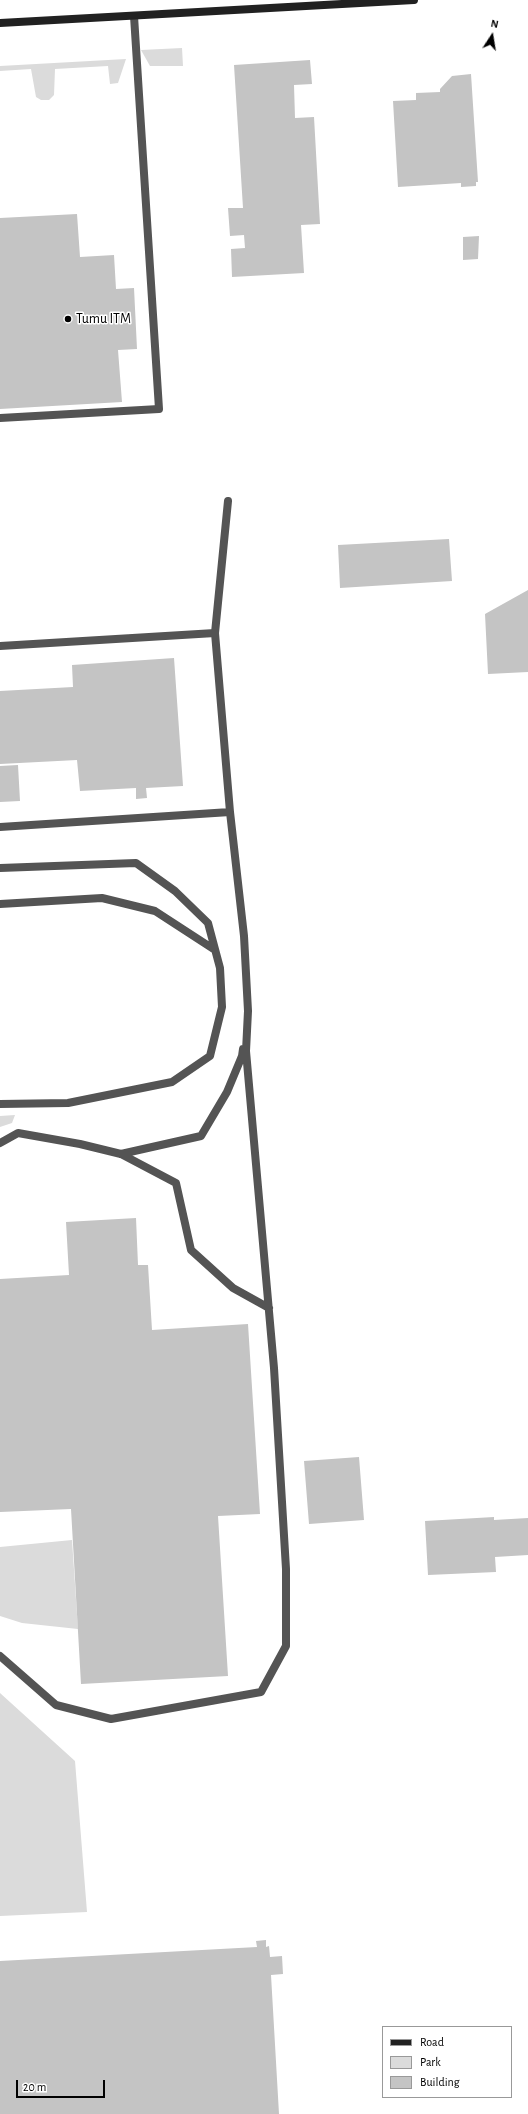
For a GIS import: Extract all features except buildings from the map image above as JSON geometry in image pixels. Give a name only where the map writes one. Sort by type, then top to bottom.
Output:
[{"type":"street","points":[[0,23],[414,0]]},
{"type":"lane","points":[[0,418],[158,409],[134,16]]},
{"type":"lane","points":[[0,1656],[56,1705],[111,1719],[261,1692],[286,1646],[286,1570],[269,1308],[246,1051],[248,1011],[244,936],[230,812],[215,633],[228,501]]},
{"type":"lane","points":[[0,646],[215,633]]},
{"type":"lane","points":[[0,827],[230,812]]},
{"type":"lane","points":[[0,868],[136,863],[176,891],[208,923],[220,968],[222,1007],[210,1056],[172,1082],[68,1103],[0,1104]]},
{"type":"lane","points":[[0,904],[102,898],[155,911],[215,950]]},
{"type":"lane","points":[[121,1154],[201,1136],[227,1092],[242,1056],[248,1011]]},
{"type":"lane","points":[[0,1143],[18,1133],[80,1144],[121,1154],[176,1183],[191,1250],[233,1288],[269,1308]]},
{"type":"green space","points":[[182,48],[183,66],[150,66],[141,50]]},
{"type":"green space","points":[[126,59],[118,83],[110,84],[108,66],[55,69],[54,95],[49,100],[41,100],[36,97],[31,69],[0,71],[0,66]]},
{"type":"green space","points":[[15,1115],[12,1123],[0,1127],[0,1116]]},
{"type":"green space","points":[[72,1540],[78,1629],[22,1623],[0,1616],[0,1547]]},
{"type":"green space","points":[[0,1693],[75,1761],[87,1912],[0,1916]]},
{"type":"place","name":"Tumu ITM","points":[[68,319]]}]
